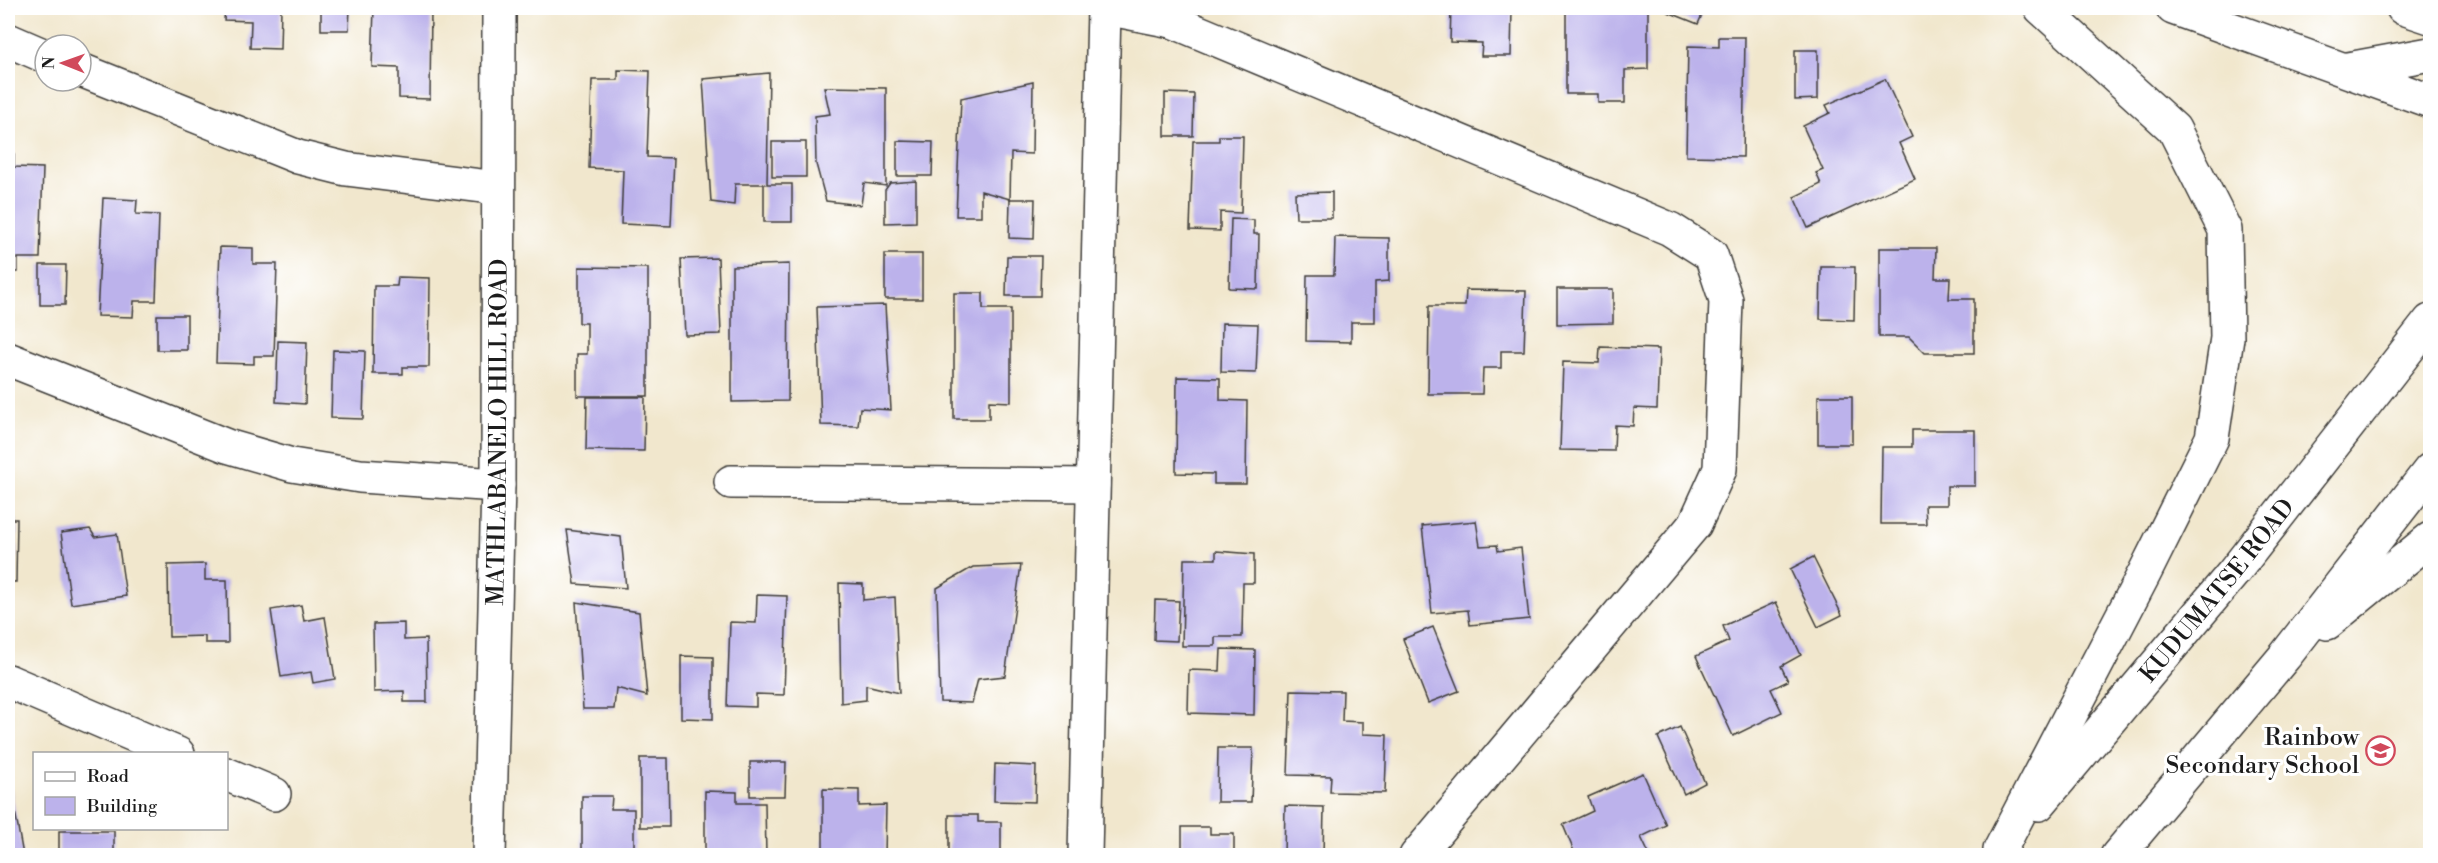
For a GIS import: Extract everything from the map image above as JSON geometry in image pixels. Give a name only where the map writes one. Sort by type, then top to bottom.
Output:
[{"type":"main road","name":"MATHLABANELO HILL ROAD","points":[[489,855],[498,485],[498,8]]},
{"type":"main road","points":[[1085,855],[1105,8],[1172,21],[1670,229],[1711,255],[1726,300],[1720,469],[1695,524],[1416,855]]},
{"type":"main road","points":[[1998,853],[2145,572],[2211,438],[2227,338],[2225,230],[2174,129],[2041,8]]},
{"type":"main road","points":[[2173,8],[2348,69],[2430,101]]},
{"type":"main road","points":[[2403,8],[2430,17]]},
{"type":"main road","points":[[8,40],[33,51]]},
{"type":"main road","points":[[2348,69],[2430,54]]},
{"type":"main road","points":[[93,75],[298,157],[346,170],[498,188]]},
{"type":"main road","name":"KUDUMATSE ROAD","points":[[1998,853],[2234,572],[2430,321]]},
{"type":"main road","points":[[8,359],[227,446],[292,465],[360,476],[498,485]]},
{"type":"main road","points":[[2116,855],[2285,656],[2430,470]]},
{"type":"main road","points":[[731,482],[1093,485]]},
{"type":"main road","points":[[2285,656],[2430,539]]},
{"type":"main road","points":[[8,681],[176,752]]},
{"type":"main road","points":[[228,775],[274,794]]},
{"type":"building","points":[[225,8],[281,8],[280,49],[250,48],[251,21],[224,20]]},
{"type":"building","points":[[321,8],[350,8],[349,30],[321,30]]},
{"type":"building","points":[[374,8],[431,8],[430,99],[399,98],[399,68],[372,67]]},
{"type":"building","points":[[1357,8],[1388,8],[1388,11],[1357,10]]},
{"type":"building","points":[[1451,8],[1512,8],[1511,56],[1481,56],[1482,43],[1450,42]]},
{"type":"building","points":[[1566,8],[1648,8],[1648,69],[1625,70],[1625,103],[1598,103],[1598,94],[1566,94]]},
{"type":"building","points":[[1658,8],[1705,8],[1698,24]]},
{"type":"building","points":[[1719,37],[1745,37],[1743,157],[1686,156],[1688,46],[1719,47]]},
{"type":"building","points":[[1795,50],[1818,50],[1818,99],[1795,100]]},
{"type":"building","points":[[618,70],[650,71],[647,157],[674,158],[671,226],[621,224],[623,170],[589,168],[592,80],[618,80]]},
{"type":"building","points":[[769,73],[767,184],[792,184],[792,222],[764,222],[764,184],[735,184],[734,205],[711,202],[703,79]]},
{"type":"building","points":[[1885,79],[1912,137],[1899,143],[1915,179],[1808,228],[1794,197],[1821,184],[1816,173],[1823,170],[1803,126],[1830,113],[1826,105]]},
{"type":"building","points":[[1033,82],[1032,154],[1011,153],[1010,199],[981,191],[981,216],[956,216],[961,98]]},
{"type":"building","points":[[824,87],[886,88],[886,186],[864,183],[861,205],[826,201],[816,164],[815,116],[830,114]]},
{"type":"building","points":[[1165,93],[1194,94],[1193,136],[1165,136]]},
{"type":"building","points":[[1219,136],[1243,136],[1241,213],[1220,212],[1220,231],[1190,230],[1193,141],[1219,141]]},
{"type":"building","points":[[897,141],[933,142],[932,176],[897,176]]},
{"type":"building","points":[[772,142],[806,142],[806,177],[772,177]]},
{"type":"building","points":[[8,154],[14,154],[14,167],[43,168],[40,258],[18,258],[18,272],[8,272]]},
{"type":"building","points":[[916,181],[916,222],[885,223],[885,190],[890,183]]},
{"type":"building","points":[[1332,192],[1332,218],[1296,218],[1295,193]]},
{"type":"building","points":[[103,198],[137,200],[136,214],[159,215],[156,301],[134,301],[133,317],[97,316]]},
{"type":"building","points":[[1010,199],[1035,199],[1034,239],[1009,238]]},
{"type":"building","points":[[1231,219],[1254,220],[1254,234],[1259,234],[1258,289],[1229,288]]},
{"type":"building","points":[[1335,237],[1389,238],[1389,281],[1375,282],[1375,322],[1351,322],[1351,342],[1306,341],[1307,275],[1334,275]]},
{"type":"building","points":[[220,247],[253,248],[253,264],[277,264],[274,356],[254,356],[254,364],[216,363]]},
{"type":"building","points":[[1879,248],[1936,248],[1935,278],[1950,278],[1949,299],[1974,299],[1974,353],[1925,353],[1909,337],[1879,337]]},
{"type":"building","points":[[885,254],[922,254],[922,299],[885,299]]},
{"type":"building","points":[[1007,256],[1041,256],[1040,296],[1006,296]]},
{"type":"building","points":[[718,258],[721,334],[685,335],[681,259]]},
{"type":"building","points":[[789,264],[788,401],[732,402],[732,266]]},
{"type":"building","points":[[40,265],[66,265],[65,305],[40,305]]},
{"type":"building","points":[[579,267],[648,268],[648,396],[577,396],[577,354],[587,354],[587,323],[579,323]]},
{"type":"building","points":[[1821,267],[1855,267],[1854,320],[1820,319]]},
{"type":"building","points":[[398,277],[430,278],[429,367],[403,367],[403,374],[373,374],[374,286],[397,286]]},
{"type":"building","points":[[1557,289],[1613,289],[1613,323],[1557,324]]},
{"type":"building","points":[[1466,290],[1526,291],[1524,351],[1501,351],[1501,368],[1483,368],[1482,394],[1428,394],[1429,306],[1465,306]]},
{"type":"building","points":[[954,293],[983,293],[983,309],[1011,309],[1011,402],[989,401],[989,419],[954,419]]},
{"type":"building","points":[[885,305],[891,410],[860,408],[858,426],[821,425],[817,307]]},
{"type":"building","points":[[157,315],[187,315],[187,350],[157,350]]},
{"type":"building","points":[[1222,323],[1258,324],[1256,373],[1221,372]]},
{"type":"building","points":[[278,341],[307,342],[305,404],[276,402]]},
{"type":"building","points":[[1600,347],[1659,349],[1657,409],[1634,408],[1633,426],[1615,425],[1614,451],[1560,450],[1563,362],[1599,363]]},
{"type":"building","points":[[333,350],[365,351],[363,419],[331,418]]},
{"type":"building","points":[[1177,377],[1220,378],[1220,400],[1247,401],[1246,484],[1214,484],[1214,474],[1176,473]]},
{"type":"building","points":[[1818,396],[1852,396],[1852,444],[1818,444]]},
{"type":"building","points":[[587,397],[645,397],[644,451],[586,450]]},
{"type":"building","points":[[1912,430],[1975,430],[1975,486],[1947,486],[1947,505],[1925,505],[1926,524],[1881,524],[1882,447],[1912,447]]},
{"type":"building","points":[[8,519],[17,519],[16,582],[8,582]]},
{"type":"building","points":[[1476,521],[1480,546],[1497,545],[1498,551],[1521,548],[1529,619],[1470,625],[1468,610],[1432,613],[1422,526]]},
{"type":"building","points":[[90,529],[95,537],[117,534],[126,596],[71,604],[61,533]]},
{"type":"building","points":[[567,530],[621,537],[626,588],[575,584]]},
{"type":"building","points":[[1216,551],[1254,554],[1254,583],[1243,583],[1242,637],[1215,637],[1215,646],[1182,646],[1184,559],[1216,559]]},
{"type":"building","points":[[1813,557],[1842,615],[1818,627],[1790,569]]},
{"type":"building","points":[[205,564],[205,580],[227,580],[228,643],[205,643],[205,636],[169,637],[168,565]]},
{"type":"building","points":[[1021,565],[1005,676],[978,679],[972,703],[940,702],[937,588],[973,567]]},
{"type":"building","points":[[839,583],[863,584],[863,600],[895,597],[899,693],[866,685],[866,700],[841,703]]},
{"type":"building","points":[[757,595],[787,596],[784,695],[756,694],[756,707],[727,706],[730,622],[756,623]]},
{"type":"building","points":[[1155,600],[1179,601],[1177,641],[1154,640]]},
{"type":"building","points":[[576,602],[639,612],[647,696],[616,688],[614,709],[583,709]]},
{"type":"building","points":[[1776,602],[1801,655],[1781,666],[1788,681],[1771,689],[1782,712],[1733,736],[1696,656],[1729,641],[1723,626]]},
{"type":"building","points":[[301,605],[304,621],[325,617],[335,679],[313,683],[311,672],[281,677],[271,610]]},
{"type":"building","points":[[404,623],[404,640],[426,639],[427,702],[404,702],[404,691],[374,692],[373,624]]},
{"type":"building","points":[[1433,627],[1459,691],[1428,703],[1403,639]]},
{"type":"building","points":[[1221,649],[1255,650],[1254,715],[1188,713],[1189,670],[1220,671]]},
{"type":"building","points":[[681,656],[713,657],[713,719],[681,718]]},
{"type":"building","points":[[1291,690],[1343,691],[1342,721],[1363,722],[1363,734],[1387,735],[1385,793],[1330,792],[1331,776],[1288,775]]},
{"type":"building","points":[[1680,727],[1705,783],[1684,794],[1658,737]]},
{"type":"building","points":[[1218,748],[1253,748],[1251,802],[1217,802]]},
{"type":"building","points":[[640,758],[668,758],[669,827],[640,827]]},
{"type":"building","points":[[750,762],[786,762],[785,796],[750,796]]},
{"type":"building","points":[[995,764],[1036,766],[1035,802],[994,801]]},
{"type":"building","points":[[1643,773],[1666,825],[1641,837],[1650,856],[1576,856],[1563,825],[1593,811],[1588,797]]},
{"type":"building","points":[[8,789],[11,789],[23,855],[8,856]]},
{"type":"building","points":[[823,789],[859,790],[859,806],[886,805],[885,856],[823,856]]},
{"type":"building","points":[[705,791],[737,792],[737,803],[765,803],[766,856],[705,856]]},
{"type":"building","points":[[582,796],[612,796],[611,809],[634,809],[634,856],[582,856]]},
{"type":"building","points":[[1285,806],[1324,807],[1323,856],[1284,856]]},
{"type":"building","points":[[949,815],[978,815],[978,822],[1001,822],[1001,856],[949,856]]},
{"type":"building","points":[[1182,827],[1210,827],[1210,834],[1234,834],[1234,856],[1182,856]]},
{"type":"building","points":[[59,831],[114,831],[114,856],[59,856]]},
{"type":"place","name":"Rainbow Secondary School","points":[[2380,751]]}]
